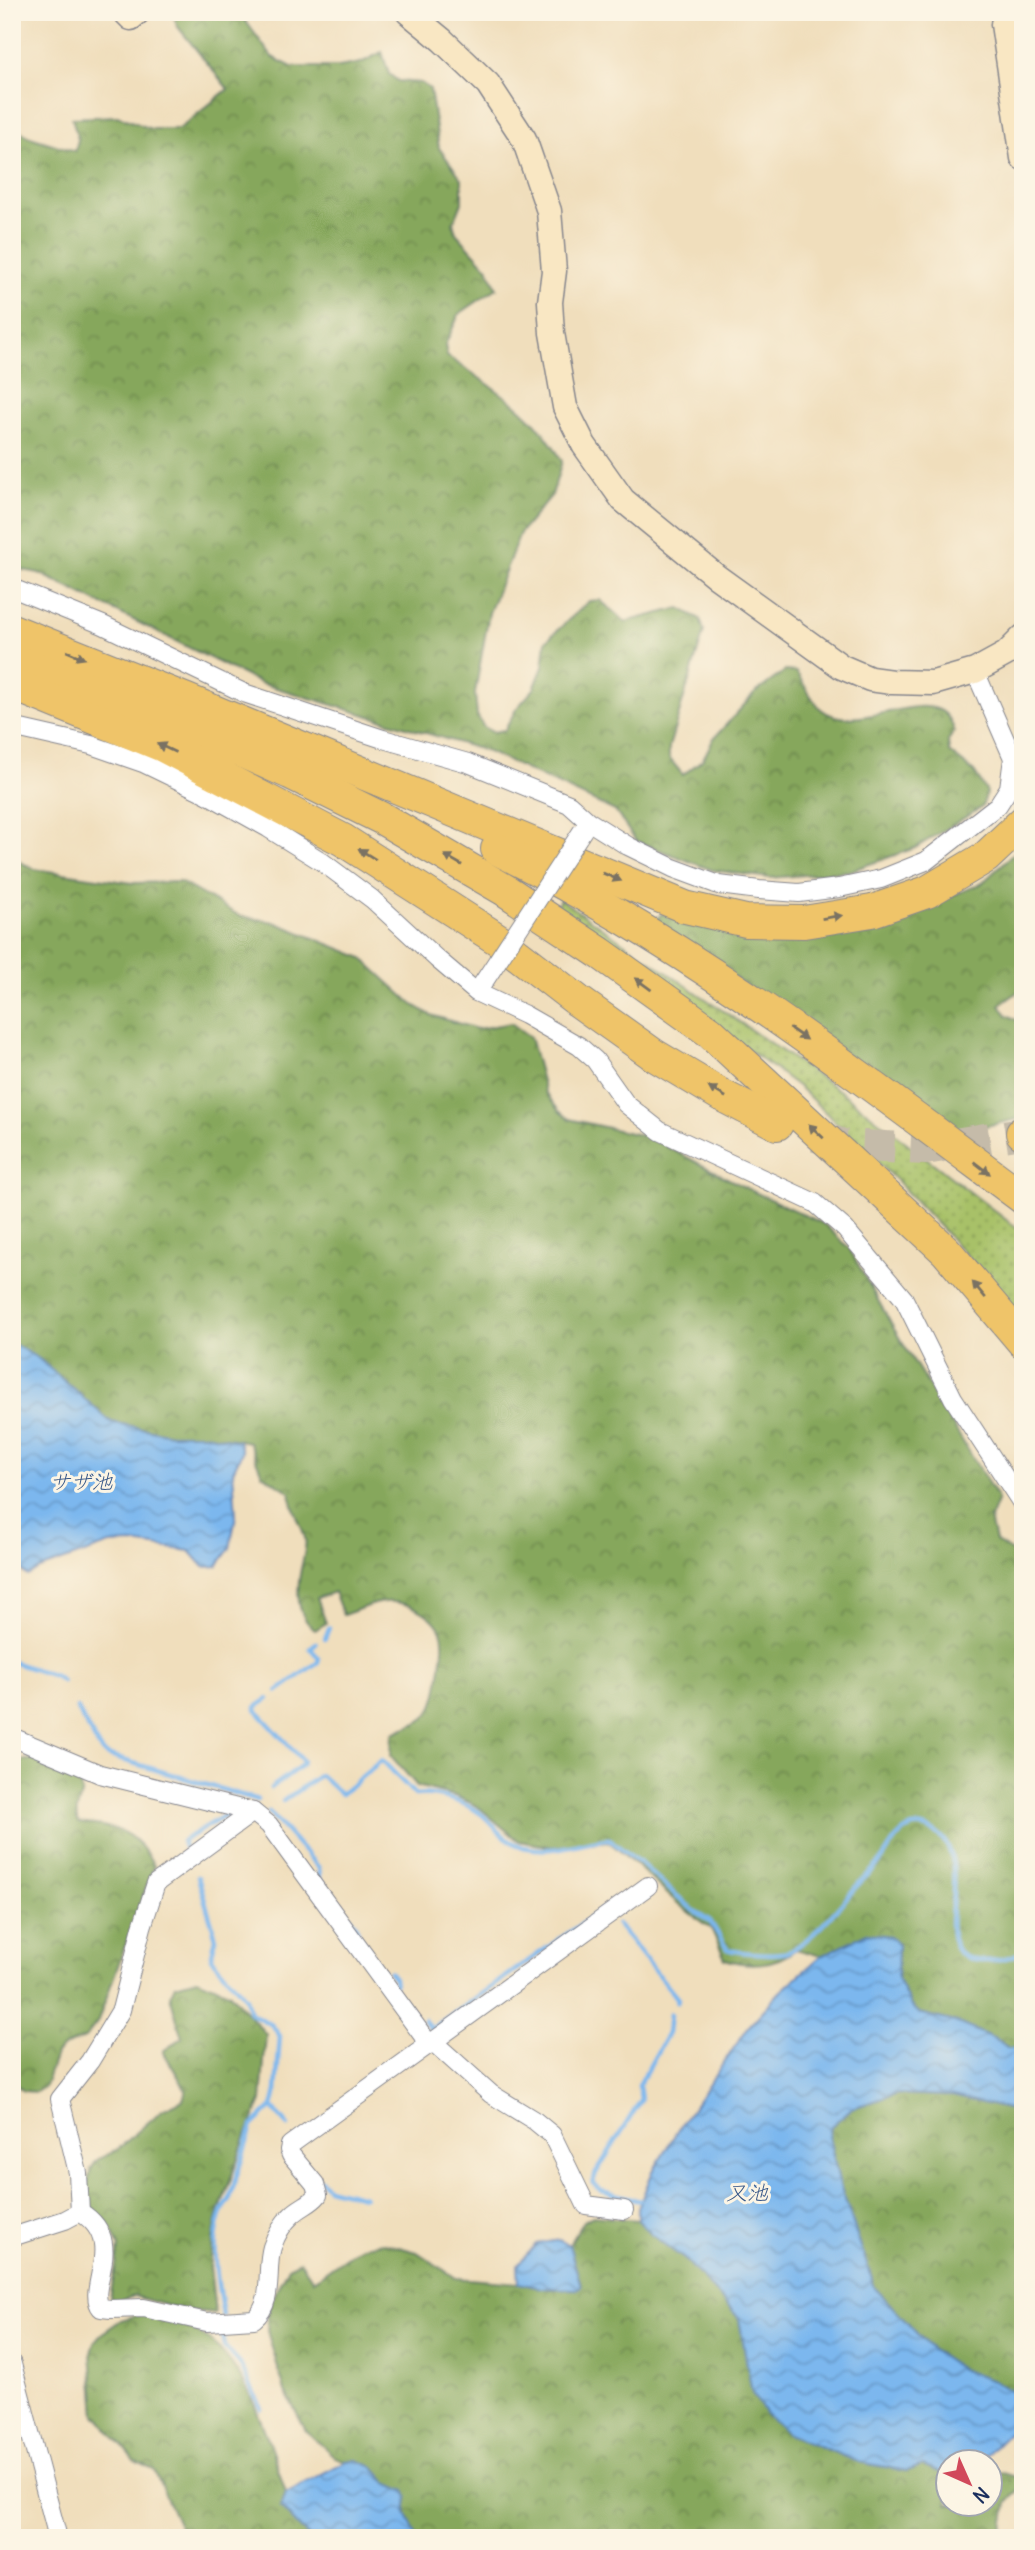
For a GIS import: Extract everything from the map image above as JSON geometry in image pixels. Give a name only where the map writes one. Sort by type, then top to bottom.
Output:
[{"type":"highway","points":[[12,630],[685,907],[746,921],[804,922],[873,911],[927,892],[986,857],[1023,822]]},
{"type":"highway","points":[[12,659],[175,722],[290,773],[383,819],[505,890],[600,953],[719,1040],[946,1251],[1023,1342]]},
{"type":"highway","points":[[12,684],[163,746],[343,840],[499,940],[654,1055],[721,1095],[777,1124]]},
{"type":"highway","points":[[187,700],[296,750],[527,864],[622,919],[742,994],[893,1101],[1023,1198]]},
{"type":"street","points":[[125,12],[131,18],[138,12]]},
{"type":"street","points":[[408,12],[488,84],[524,139],[550,211],[554,271],[550,302],[552,333],[565,407],[584,445],[623,500],[717,577],[842,667],[870,679],[933,683],[975,671],[1006,654],[1023,637]]},
{"type":"street","points":[[1020,14],[1003,24],[1023,158]]},
{"type":"street","points":[[12,588],[103,625],[244,693],[383,739],[468,763],[569,804],[585,825],[673,868],[719,885],[799,893],[881,879],[926,861],[998,805],[1009,788],[1013,758],[975,671]]},
{"type":"street","points":[[12,727],[91,745],[143,764],[207,794],[268,828],[321,861],[372,899],[437,960],[579,1046],[595,1060],[626,1104],[660,1131],[815,1203],[845,1229],[904,1299],[953,1398],[1023,1505]]},
{"type":"street","points":[[480,988],[585,825]]},
{"type":"street","points":[[12,1737],[100,1773],[253,1812],[269,1825],[430,2043],[491,2094],[552,2135],[586,2205],[624,2210]]},
{"type":"street","points":[[80,2212],[78,2173],[60,2099],[90,2061],[121,2010],[156,1883],[253,1812]]},
{"type":"street","points":[[80,2212],[92,2221],[102,2241],[103,2267],[97,2295],[97,2302],[102,2308],[144,2308],[208,2322],[254,2319],[260,2314],[270,2282],[271,2250],[279,2230],[291,2215],[318,2195],[315,2184],[289,2153],[290,2145],[648,1886]]},
{"type":"street","points":[[12,2237],[65,2220],[80,2212]]},
{"type":"street","points":[[12,2364],[58,2538]]},
{"type":"green space","points":[[177,12],[239,12],[272,57],[292,67],[339,67],[361,63],[382,52],[389,74],[398,81],[421,83],[430,89],[439,148],[462,179],[462,203],[453,223],[456,233],[487,267],[497,288],[459,314],[445,345],[447,356],[497,390],[526,414],[540,428],[562,461],[552,495],[520,533],[489,613],[475,693],[477,715],[483,726],[492,732],[505,730],[516,709],[534,689],[543,667],[546,641],[589,601],[600,600],[625,622],[680,608],[700,619],[704,631],[669,747],[669,758],[683,775],[703,759],[714,738],[755,693],[785,671],[796,672],[817,705],[837,717],[856,718],[916,707],[933,708],[946,715],[954,731],[948,741],[949,752],[974,772],[987,792],[982,807],[915,848],[850,871],[770,878],[712,870],[636,841],[615,811],[486,751],[260,683],[39,573],[12,568],[12,126],[30,137],[75,151],[78,140],[72,118],[118,116],[151,129],[179,129],[228,89],[178,27],[174,17]]},
{"type":"green space","points":[[1023,845],[1023,988],[1000,1005],[1007,1015],[1023,1023],[1023,1118],[958,1132],[655,923],[661,914],[895,918],[981,884]]},
{"type":"green space","points":[[12,858],[34,869],[133,883],[180,882],[240,916],[274,922],[361,957],[412,1004],[431,1015],[477,1029],[511,1023],[530,1037],[545,1092],[559,1111],[569,1119],[648,1137],[748,1189],[824,1224],[849,1248],[894,1329],[998,1499],[990,1519],[995,1541],[1023,1559],[1023,2047],[1008,2048],[998,2040],[955,2022],[918,2013],[910,2005],[897,1978],[898,1945],[867,1933],[821,1956],[796,1949],[771,1962],[752,1964],[725,1959],[711,1928],[684,1909],[608,1841],[552,1847],[519,1841],[469,1802],[417,1786],[391,1756],[392,1734],[421,1721],[434,1703],[439,1684],[443,1642],[442,1634],[433,1620],[418,1609],[392,1602],[374,1604],[343,1615],[334,1592],[317,1598],[326,1623],[315,1630],[303,1615],[298,1598],[306,1541],[290,1492],[262,1474],[249,1442],[204,1434],[170,1434],[111,1422],[39,1359],[12,1343]]},
{"type":"green space","points":[[560,899],[840,1091],[1023,1233],[1023,1322],[987,1277],[894,1178],[799,1087],[556,908]]},
{"type":"green space","points":[[41,1759],[61,1765],[78,1780],[81,1794],[77,1812],[78,1823],[123,1832],[139,1844],[154,1866],[98,2021],[85,2038],[64,2046],[56,2054],[45,2086],[36,2092],[24,2091],[12,2082],[12,1761]]},
{"type":"green space","points":[[197,1979],[229,1992],[266,2034],[261,2101],[245,2138],[214,2234],[210,2267],[215,2313],[182,2310],[134,2296],[109,2305],[119,2247],[110,2226],[87,2202],[85,2191],[91,2169],[97,2160],[117,2150],[162,2110],[183,2100],[186,2090],[163,2051],[182,2038],[170,1995],[175,1985]]},
{"type":"green space","points":[[896,2094],[953,2096],[1023,2110],[1023,2398],[993,2381],[960,2369],[932,2350],[875,2288],[839,2182],[829,2137],[831,2126],[852,2108]]},
{"type":"green space","points":[[593,2216],[638,2220],[652,2235],[687,2261],[739,2318],[766,2414],[788,2434],[859,2462],[907,2471],[923,2465],[934,2470],[934,2518],[1004,2518],[1004,2473],[1023,2479],[1023,2485],[1007,2503],[1002,2535],[1010,2538],[417,2538],[406,2513],[408,2497],[387,2483],[373,2467],[357,2460],[346,2461],[335,2457],[306,2431],[285,2391],[267,2331],[271,2301],[288,2267],[300,2261],[313,2280],[362,2246],[384,2243],[417,2252],[456,2278],[519,2283],[541,2288],[576,2289],[581,2285],[569,2245],[583,2221]]},
{"type":"green space","points":[[142,2314],[179,2324],[199,2333],[216,2346],[231,2363],[244,2383],[272,2451],[286,2493],[281,2508],[310,2538],[186,2538],[183,2535],[154,2470],[134,2460],[96,2415],[91,2353],[94,2342],[121,2320]]},
{"type":"water","name":"サザ池","points":[[12,1343],[39,1359],[111,1422],[170,1434],[204,1434],[239,1441],[242,1452],[233,1471],[236,1515],[230,1548],[217,1566],[204,1567],[190,1551],[133,1543],[110,1544],[39,1569],[28,1576],[12,1565]]},
{"type":"water","name":"又池","points":[[867,1933],[890,1936],[898,1945],[897,1978],[910,2005],[918,2013],[955,2022],[998,2040],[1008,2048],[1023,2047],[1023,2110],[953,2096],[896,2094],[852,2108],[831,2126],[829,2137],[839,2182],[875,2288],[932,2350],[960,2369],[993,2381],[1022,2398],[1023,2417],[993,2448],[934,2448],[934,2470],[923,2465],[907,2471],[859,2462],[788,2434],[766,2414],[752,2393],[739,2318],[687,2261],[652,2235],[638,2220],[638,2208],[653,2171],[682,2123],[749,2026],[780,1992],[821,1956]]},
{"type":"water","points":[[559,2240],[569,2245],[581,2286],[576,2289],[541,2288],[519,2283],[518,2265],[536,2244]]},
{"type":"water","points":[[357,2460],[373,2467],[387,2483],[405,2491],[408,2497],[406,2513],[417,2538],[310,2538],[281,2508],[286,2493],[346,2461]]},
{"type":"waterway","points":[[325,1638],[329,1628]]},
{"type":"waterway","points":[[278,1691],[318,1662],[319,1658],[310,1648],[316,1643]]},
{"type":"waterway","points":[[12,1662],[55,1676],[62,1681]]},
{"type":"waterway","points":[[268,1699],[256,1707],[256,1710],[303,1761],[302,1765],[271,1788]]},
{"type":"waterway","points":[[77,1708],[101,1751],[106,1755],[258,1800]]},
{"type":"waterway","points":[[283,1801],[320,1775],[341,1794],[382,1760],[415,1795],[444,1797],[474,1809],[509,1840],[523,1847],[557,1849],[609,1839],[693,1910],[710,1921],[727,1949],[759,1953],[785,1953],[808,1938],[878,1865],[899,1835],[911,1827],[920,1827],[933,1831],[947,1845],[953,1863],[951,1925],[954,1943],[963,1955],[986,1961],[1023,1952]]},
{"type":"waterway","points":[[184,1847],[182,1841],[231,1812]]},
{"type":"waterway","points":[[269,1812],[319,1868],[320,1881],[332,1895]]},
{"type":"waterway","points":[[198,1877],[216,1938],[211,1958],[246,1998],[250,2013],[272,2025],[280,2036],[276,2091],[272,2107],[252,2126],[229,2201],[218,2226],[216,2256],[223,2315]]},
{"type":"waterway","points":[[342,1908],[356,1924],[358,1933]]},
{"type":"waterway","points":[[424,2020],[431,2029],[604,1908]]},
{"type":"waterway","points":[[617,1924],[678,1999],[677,2002]]},
{"type":"waterway","points":[[389,1972],[395,1985]]},
{"type":"waterway","points":[[640,2200],[601,2191],[593,2182],[641,2100],[639,2085],[668,2033],[670,2014]]},
{"type":"waterway","points":[[272,2107],[288,2126]]},
{"type":"waterway","points":[[321,2180],[328,2188],[364,2197]]},
{"type":"waterway","points":[[221,2329],[224,2346],[240,2364],[261,2409]]},
{"type":"tunnel","points":[[816,1136],[843,1145],[925,1149],[1022,1133]]}]
